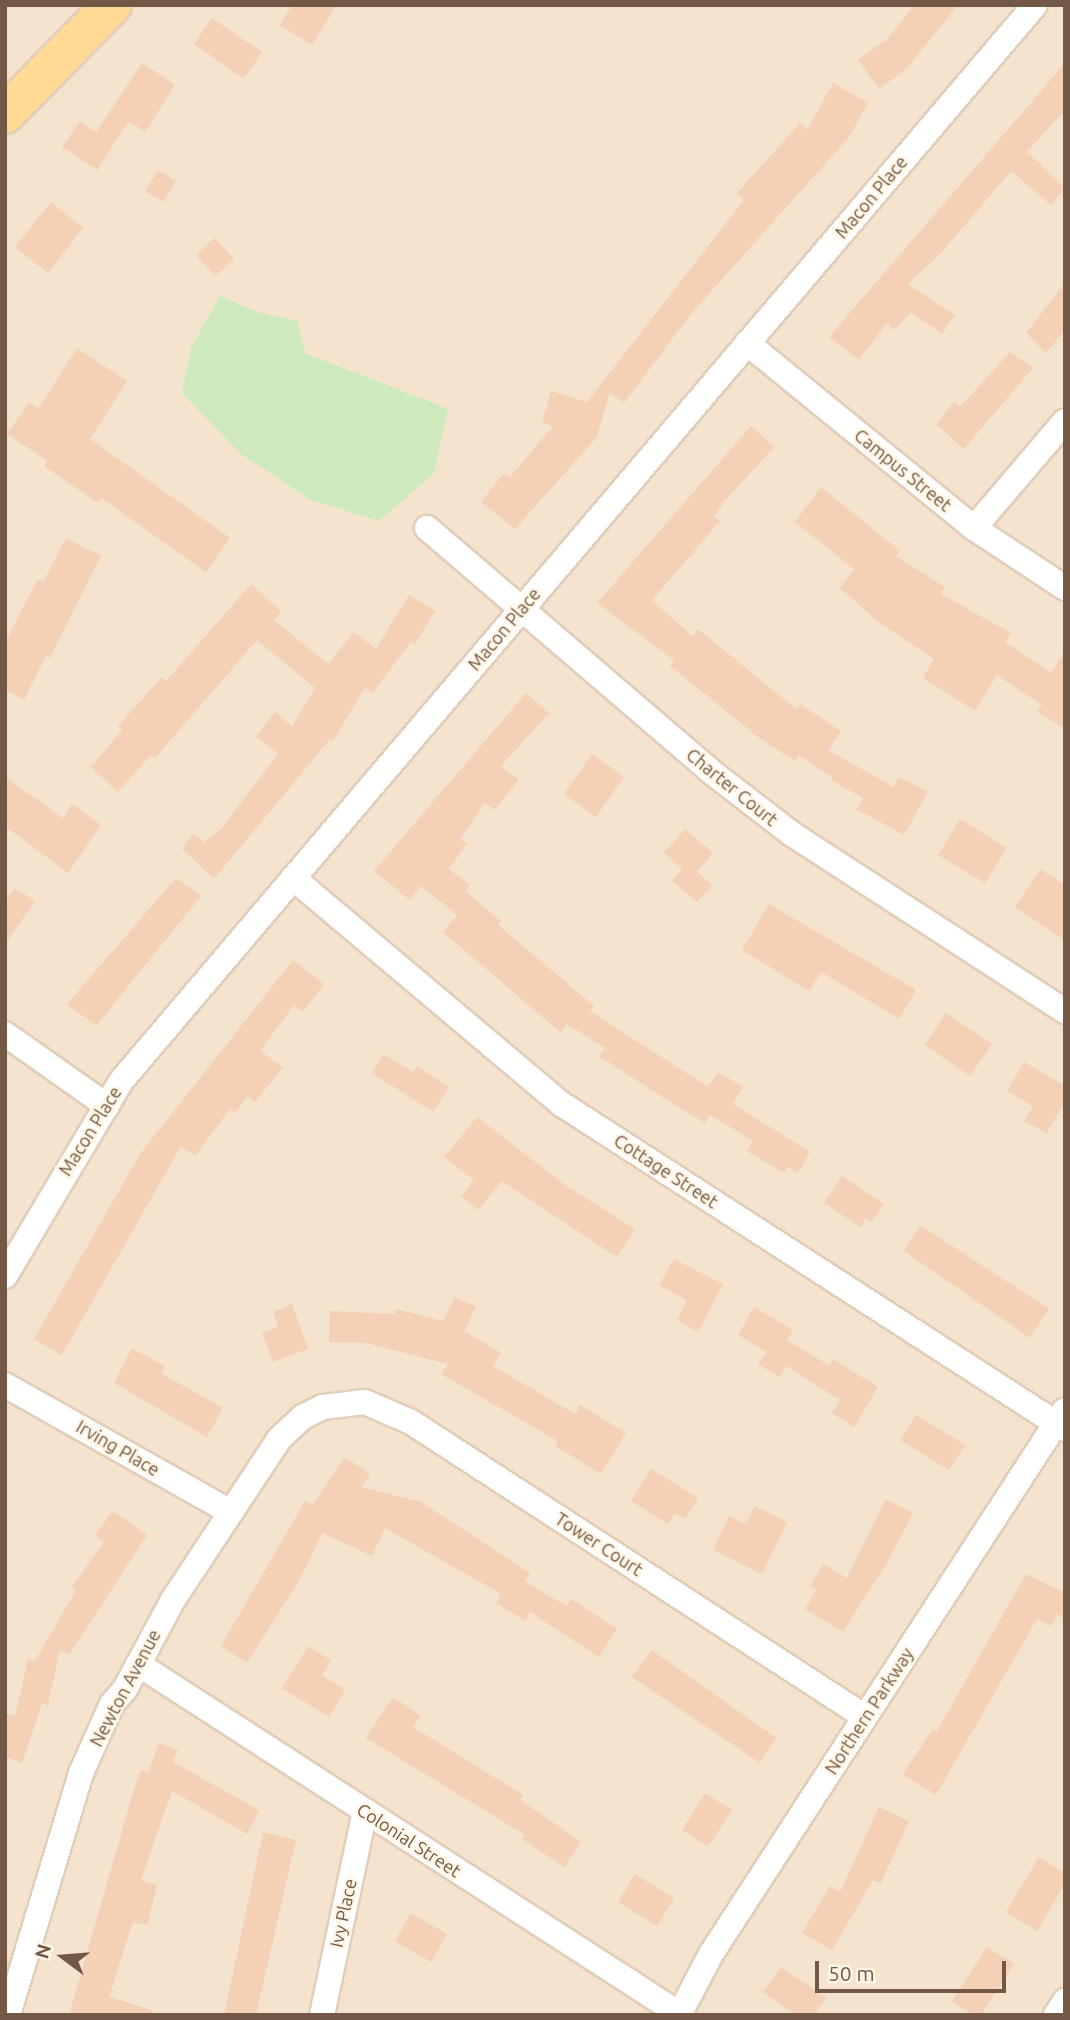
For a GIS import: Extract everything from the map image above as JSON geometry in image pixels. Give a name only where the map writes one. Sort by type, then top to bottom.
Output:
[{"type":"main road","points":[[5,114],[112,5]]},
{"type":"street","name":"Macon Place","points":[[5,1276],[75,1153],[122,1080],[1035,5]]},
{"type":"street","name":"Campus Street","points":[[747,342],[974,528],[1065,588]]},
{"type":"street","points":[[974,528],[1065,421]]},
{"type":"street","name":"Charter Court","points":[[426,528],[792,834],[1065,1011]]},
{"type":"street","name":"Cottage Street","points":[[293,878],[563,1105],[1062,1420]]},
{"type":"street","points":[[5,1034],[107,1106]]},
{"type":"street","name":"Irving Place","points":[[5,1385],[230,1512]]},
{"type":"street","name":"Tower Court","points":[[323,1407],[365,1402],[411,1422],[865,1717]]},
{"type":"street","name":"Newton Avenue","points":[[8,2015],[81,1773],[112,1704],[230,1512],[279,1439],[303,1417],[323,1407]]},
{"type":"street","name":"Northern Parkway","points":[[680,2014],[711,1954],[1062,1420]]},
{"type":"street","name":"Colonial Street","points":[[138,1664],[680,2014]]},
{"type":"street","name":"Ivy Place","points":[[322,2015],[365,1811]]},
{"type":"street","points":[[1056,2015],[1065,2001]]},
{"type":"shaded area","points":[[5,5],[1065,5],[1065,2015],[5,2015]]},
{"type":"green space","points":[[220,296],[260,313],[298,321],[305,353],[448,409],[434,473],[379,521],[309,499],[241,454],[182,393],[191,348]]},
{"type":"building","points":[[292,5],[337,5],[312,45],[280,25]]},
{"type":"building","points":[[915,5],[958,5],[907,68],[879,89],[858,60],[887,39]]},
{"type":"building","points":[[212,18],[262,52],[244,79],[194,44]]},
{"type":"building","points":[[142,63],[175,85],[145,132],[129,121],[97,170],[62,147],[80,121],[96,132]]},
{"type":"building","points":[[1065,63],[1065,110],[1027,152],[1065,188],[1051,205],[1011,171],[942,252],[908,284],[955,315],[942,334],[911,312],[894,330],[887,323],[859,360],[829,337]]},
{"type":"building","points":[[833,83],[868,103],[849,137],[691,314],[624,403],[610,392],[597,437],[515,529],[481,502],[504,473],[510,477],[553,426],[542,423],[551,391],[587,402],[744,200],[736,194],[800,123],[807,130]]},
{"type":"building","points":[[158,170],[176,181],[163,202],[145,191]]},
{"type":"building","points":[[51,202],[83,228],[48,273],[15,247]]},
{"type":"building","points":[[215,238],[234,259],[215,276],[196,255]]},
{"type":"building","points":[[1065,283],[1065,330],[1046,353],[1026,333]]},
{"type":"building","points":[[77,348],[127,381],[90,439],[230,538],[206,572],[101,498],[98,503],[44,466],[47,461],[7,434],[29,402],[38,409]]},
{"type":"building","points":[[1010,352],[1033,368],[964,449],[936,424],[954,402],[960,407]]},
{"type":"building","points":[[751,426],[774,447],[725,501],[714,516],[720,521],[652,600],[693,637],[698,629],[796,709],[800,704],[841,731],[828,750],[894,787],[899,777],[928,792],[904,835],[856,809],[863,798],[831,780],[832,777],[799,755],[795,761],[762,740],[670,666],[674,660],[597,603]]},
{"type":"building","points":[[821,487],[900,551],[896,556],[945,587],[941,594],[1011,633],[1005,642],[1051,673],[1065,652],[1065,729],[1037,711],[1042,705],[997,675],[975,711],[923,678],[934,659],[877,621],[840,588],[854,569],[795,522]]},
{"type":"building","points":[[66,538],[101,556],[50,658],[46,656],[24,700],[5,690],[5,642],[38,579],[43,582]]},
{"type":"building","points":[[251,584],[282,612],[274,620],[328,664],[354,632],[376,649],[409,595],[435,611],[415,644],[412,641],[372,693],[365,687],[333,741],[330,739],[214,879],[182,849],[193,834],[204,842],[220,830],[278,754],[256,736],[275,712],[292,726],[315,688],[257,640],[155,758],[151,755],[118,792],[91,767],[122,730],[118,726],[162,677],[166,681]]},
{"type":"building","points":[[526,693],[549,713],[501,766],[519,780],[494,810],[485,803],[460,839],[467,844],[449,869],[470,885],[465,891],[501,921],[498,925],[594,1006],[590,1011],[708,1087],[718,1072],[743,1087],[733,1104],[810,1152],[798,1173],[788,1167],[784,1173],[747,1151],[753,1141],[710,1115],[705,1123],[667,1100],[599,1056],[605,1048],[567,1024],[561,1033],[443,932],[457,915],[421,886],[410,900],[374,871]]},
{"type":"building","points":[[592,754],[624,777],[596,817],[564,794]]},
{"type":"building","points":[[5,777],[63,818],[72,804],[101,825],[68,873],[5,826]]},
{"type":"building","points":[[960,819],[1007,848],[985,883],[938,855]]},
{"type":"building","points":[[685,829],[713,853],[697,872],[712,885],[697,902],[672,881],[682,869],[664,853]]},
{"type":"building","points":[[1040,869],[1065,885],[1065,940],[1015,907]]},
{"type":"building","points":[[176,878],[201,896],[96,1026],[67,1004]]},
{"type":"building","points":[[15,888],[35,901],[5,944],[5,902]]},
{"type":"building","points":[[769,904],[916,990],[899,1019],[821,972],[809,991],[742,950]]},
{"type":"building","points":[[293,960],[324,984],[303,1012],[294,1005],[260,1051],[283,1067],[255,1102],[248,1096],[235,1113],[230,1109],[195,1156],[181,1146],[62,1355],[34,1339],[140,1154]]},
{"type":"building","points":[[946,1013],[992,1044],[970,1076],[925,1045]]},
{"type":"building","points":[[383,1054],[413,1072],[417,1066],[449,1087],[433,1112],[372,1073]]},
{"type":"building","points":[[1024,1062],[1065,1086],[1065,1101],[1047,1133],[1024,1121],[1033,1106],[1007,1091]]},
{"type":"building","points":[[477,1117],[568,1187],[635,1229],[617,1257],[502,1181],[478,1210],[461,1196],[474,1180],[444,1157]]},
{"type":"building","points":[[842,1176],[884,1204],[871,1222],[866,1218],[860,1227],[824,1203]]},
{"type":"building","points":[[920,1225],[1049,1309],[1030,1338],[904,1251]]},
{"type":"building","points":[[674,1259],[723,1284],[698,1332],[677,1320],[687,1300],[659,1285]]},
{"type":"building","points":[[455,1297],[476,1307],[464,1331],[501,1353],[493,1366],[575,1414],[580,1405],[626,1433],[601,1474],[555,1446],[558,1441],[441,1374],[448,1364],[366,1343],[329,1342],[330,1311],[395,1314],[396,1309],[443,1321]]},
{"type":"building","points":[[292,1304],[308,1349],[273,1362],[262,1333],[278,1327],[273,1312]]},
{"type":"building","points":[[754,1307],[793,1330],[787,1340],[829,1365],[833,1359],[878,1387],[854,1427],[832,1413],[840,1400],[786,1366],[779,1377],[758,1364],[766,1352],[738,1335]]},
{"type":"building","points":[[132,1348],[164,1366],[161,1373],[223,1408],[207,1437],[114,1383]]},
{"type":"building","points":[[916,1415],[965,1445],[949,1470],[900,1440]]},
{"type":"building","points":[[345,1457],[370,1474],[361,1487],[421,1502],[530,1573],[525,1582],[567,1606],[571,1599],[617,1629],[599,1657],[530,1612],[525,1621],[496,1603],[501,1594],[385,1528],[372,1556],[322,1533],[301,1577],[247,1663],[221,1646],[305,1501],[313,1505]]},
{"type":"building","points":[[651,1469],[698,1498],[685,1519],[675,1513],[668,1524],[631,1501]]},
{"type":"building","points":[[886,1499],[913,1513],[888,1561],[843,1632],[805,1609],[817,1589],[810,1586],[823,1564],[847,1578]]},
{"type":"building","points":[[755,1506],[787,1522],[762,1574],[713,1550],[729,1516],[746,1524]]},
{"type":"building","points":[[113,1511],[147,1535],[69,1655],[60,1650],[48,1705],[42,1704],[22,1763],[5,1757],[5,1713],[15,1716],[28,1659],[35,1661],[76,1590],[72,1587],[104,1542],[95,1535]]},
{"type":"building","points":[[1026,1574],[1065,1593],[1065,1619],[1057,1614],[1051,1626],[1037,1619],[936,1795],[903,1774],[933,1729],[937,1731]]},
{"type":"building","points":[[308,1646],[331,1660],[322,1675],[345,1690],[329,1717],[282,1688]]},
{"type":"building","points":[[652,1650],[776,1738],[760,1763],[632,1677]]},
{"type":"building","points":[[393,1697],[421,1716],[413,1727],[523,1795],[521,1800],[581,1842],[564,1867],[522,1839],[525,1835],[366,1738]]},
{"type":"building","points":[[159,1743],[178,1750],[173,1762],[259,1810],[247,1834],[172,1791],[141,1880],[157,1885],[147,1925],[133,1922],[109,1997],[152,2010],[151,2015],[69,2015],[134,1789],[141,1770],[148,1772]]},
{"type":"building","points":[[705,1793],[732,1810],[708,1847],[682,1830]]},
{"type":"building","points":[[879,1807],[909,1821],[881,1883],[873,1880],[832,1950],[802,1933],[830,1886],[840,1892]]},
{"type":"building","points":[[263,1832],[296,1840],[256,2015],[224,2015]]},
{"type":"building","points":[[1039,1857],[1065,1874],[1065,1884],[1037,1931],[1006,1912]]},
{"type":"building","points":[[635,1874],[674,1898],[657,1926],[618,1902]]},
{"type":"building","points":[[411,1913],[447,1934],[431,1962],[395,1941]]},
{"type":"building","points":[[987,1947],[1014,1964],[981,2015],[973,2015],[952,2001]]},
{"type":"building","points":[[781,1967],[826,1998],[814,2015],[796,2015],[763,1992]]}]
